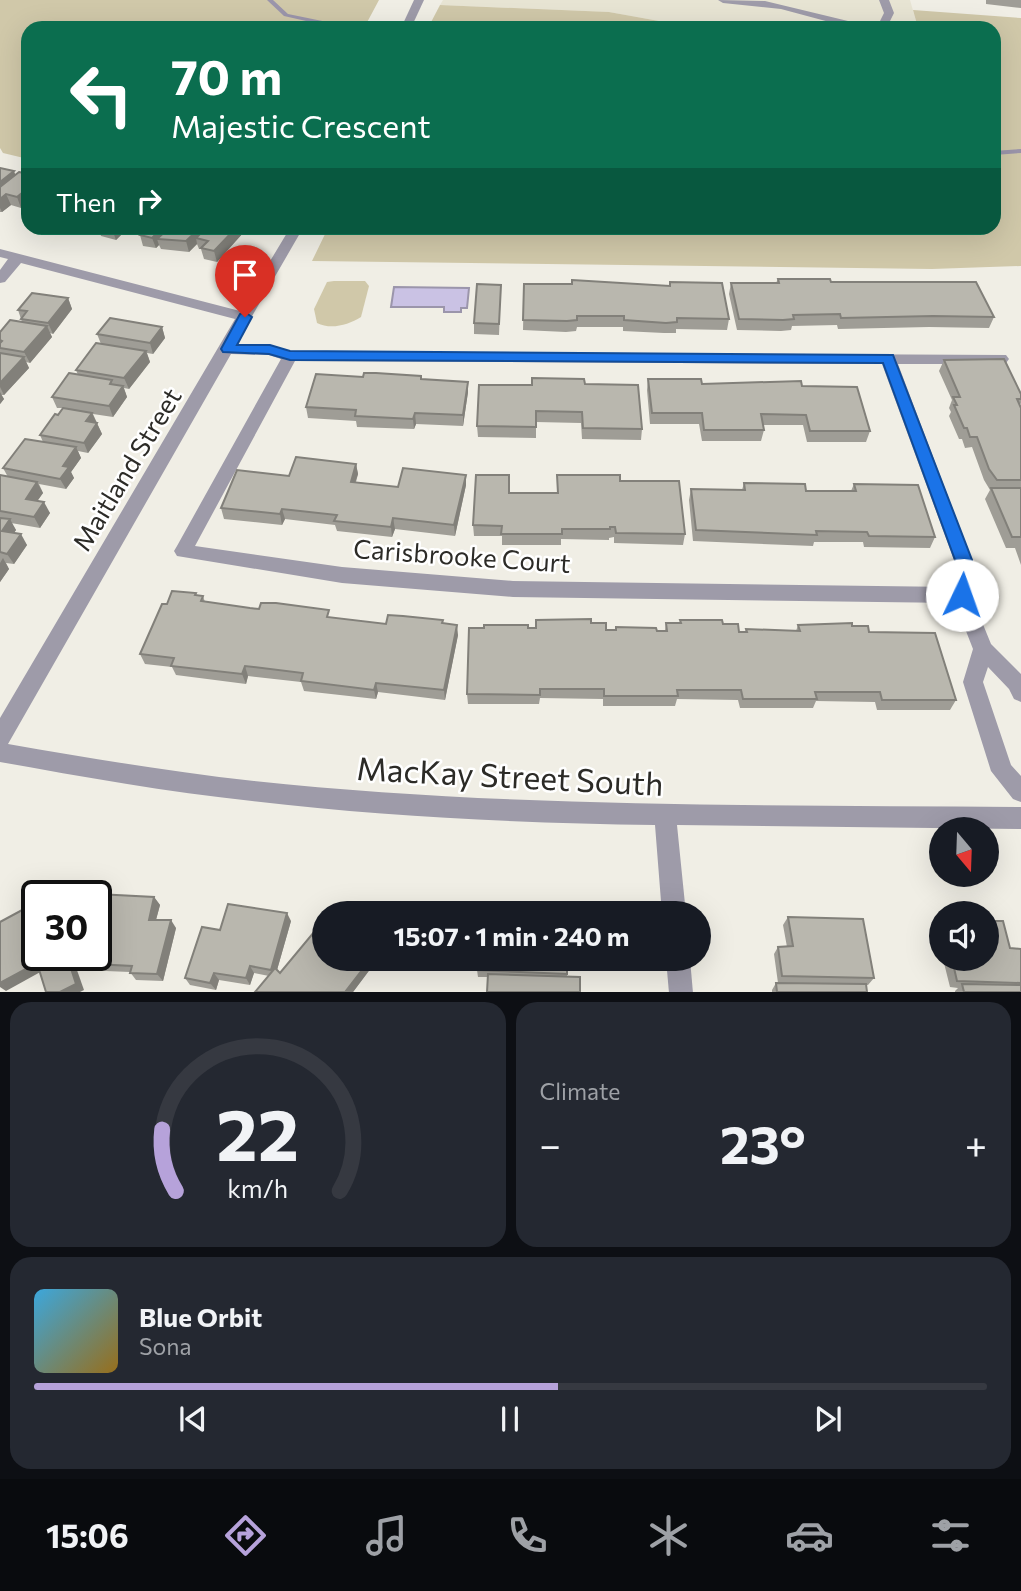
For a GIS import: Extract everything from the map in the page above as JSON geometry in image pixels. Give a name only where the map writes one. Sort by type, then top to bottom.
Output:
[{"type":"street","points":[[409,21],[419,0]]},
{"type":"street","points":[[723,0],[788,7],[832,21]]},
{"type":"street","points":[[884,0],[889,13],[885,21]]},
{"type":"street","name":"Maitland Street","points":[[0,737],[292,235]]},
{"type":"street","points":[[0,253],[245,317]]},
{"type":"street","points":[[0,279],[17,258]]},
{"type":"street","points":[[228,349],[270,350],[290,356],[1001,359]]},
{"type":"street","name":"Carisbrooke Court","points":[[290,356],[183,551],[342,575],[513,589],[962,595]]},
{"type":"street","points":[[888,358],[963,560],[962,595],[983,649],[1017,684],[1021,693]]},
{"type":"street","points":[[983,649],[972,682],[1002,771],[1021,792]]},
{"type":"street","name":"MacKay Street South","points":[[0,752],[221,788],[471,809],[1021,818]]},
{"type":"street","points":[[664,814],[673,901]]},
{"type":"street","points":[[679,971],[681,992]]},
{"type":"shaded area","points":[[0,0],[379,0],[368,21],[21,21],[21,157],[3,153],[0,148]]},
{"type":"shaded area","points":[[443,0],[910,0],[916,21],[659,21],[609,12],[440,5]]},
{"type":"shaded area","points":[[440,5],[609,12],[659,21],[432,21]]},
{"type":"shaded area","points":[[913,10],[1021,18],[1021,266],[932,269],[312,261],[325,235],[1001,235],[1001,21],[916,21]]},
{"type":"shaded area","points":[[365,281],[369,286],[361,317],[339,326],[322,325],[317,323],[314,309],[327,282]]},
{"type":"shaded area","points":[[394,287],[469,288],[467,308],[461,308],[461,312],[444,312],[444,307],[391,307]]},
{"type":"building","points":[[0,168],[14,171],[0,182]]},
{"type":"building","points":[[21,172],[21,194],[17,197],[6,194],[0,199],[0,187]]},
{"type":"building","points":[[161,235],[192,235],[186,241],[157,239]]},
{"type":"building","points":[[199,235],[229,235],[214,251],[201,248],[208,241],[196,238]]},
{"type":"building","points":[[778,279],[830,279],[831,282],[976,282],[994,317],[841,318],[840,314],[793,315],[794,319],[783,320],[739,319],[731,283],[779,283]]},
{"type":"building","points":[[572,280],[670,286],[670,282],[722,283],[729,319],[677,318],[677,322],[666,323],[624,320],[624,316],[577,316],[577,320],[567,321],[523,320],[524,284],[572,284]]},
{"type":"building","points":[[477,284],[501,285],[499,324],[474,323]]},
{"type":"building","points":[[32,293],[68,298],[48,323],[21,319],[27,311],[18,310]]},
{"type":"building","points":[[110,318],[162,327],[150,343],[97,334]]},
{"type":"building","points":[[10,320],[47,326],[24,352],[0,348],[0,332]]},
{"type":"building","points":[[96,343],[146,351],[124,378],[76,370]]},
{"type":"building","points":[[0,353],[24,357],[0,383]]},
{"type":"building","points":[[1004,359],[1021,394],[1021,399],[1017,399],[1021,408],[1021,480],[997,480],[989,469],[977,437],[970,437],[954,405],[957,405],[953,397],[960,397],[944,360]]},
{"type":"building","points":[[69,373],[112,380],[110,384],[123,386],[109,406],[52,397]]},
{"type":"building","points":[[364,373],[468,382],[463,415],[415,413],[413,419],[355,416],[356,410],[306,407],[316,374],[363,377]]},
{"type":"building","points":[[532,378],[584,379],[585,384],[638,385],[642,429],[583,428],[582,412],[536,411],[536,427],[477,426],[479,385],[532,385]]},
{"type":"building","points":[[648,379],[701,379],[702,384],[801,381],[802,386],[857,387],[870,431],[810,431],[806,415],[761,414],[764,430],[704,430],[702,413],[652,413]]},
{"type":"building","points":[[63,408],[92,413],[86,421],[97,423],[84,443],[40,435],[55,414],[58,415]]},
{"type":"building","points":[[25,439],[76,447],[63,466],[69,467],[60,479],[3,468]]},
{"type":"building","points":[[296,457],[356,464],[351,482],[398,487],[403,468],[466,475],[454,525],[393,518],[391,527],[334,521],[337,515],[282,509],[280,514],[221,508],[237,470],[289,476]]},
{"type":"building","points":[[0,475],[37,482],[26,499],[44,502],[34,517],[0,511]]},
{"type":"building","points":[[476,475],[509,475],[509,493],[558,493],[557,475],[620,475],[620,481],[679,481],[685,534],[616,533],[615,527],[610,527],[562,529],[562,534],[501,534],[502,526],[473,525]]},
{"type":"building","points":[[744,483],[805,484],[806,491],[856,491],[854,484],[918,485],[935,537],[869,536],[867,532],[816,531],[817,535],[696,530],[691,489],[745,490]]},
{"type":"building","points":[[991,488],[1021,488],[1021,537],[1012,537]]},
{"type":"building","points":[[0,518],[10,519],[2,531],[21,534],[7,554],[0,552]]},
{"type":"building","points":[[172,591],[196,593],[195,595],[203,596],[201,601],[250,608],[259,609],[261,603],[276,603],[329,610],[327,617],[386,624],[388,615],[443,620],[442,623],[457,625],[444,690],[376,683],[374,690],[301,681],[303,673],[245,666],[242,674],[171,666],[174,658],[140,654],[162,604],[167,604]]},
{"type":"building","points":[[591,619],[591,623],[606,623],[606,630],[616,630],[616,627],[656,628],[657,631],[667,631],[666,623],[681,623],[680,620],[722,620],[723,624],[738,624],[739,632],[747,632],[746,629],[800,631],[798,625],[852,623],[852,626],[868,626],[869,632],[935,633],[956,700],[882,700],[880,692],[815,692],[817,699],[743,699],[741,690],[677,690],[678,696],[604,696],[604,689],[540,689],[540,695],[467,694],[469,628],[484,628],[484,625],[528,625],[528,628],[536,628],[536,620]]},
{"type":"building","points":[[112,895],[154,897],[149,920],[171,920],[157,974],[130,973],[132,966],[112,965]]},
{"type":"building","points":[[228,904],[287,913],[271,970],[250,966],[246,978],[214,973],[210,983],[185,978],[202,927],[220,930]]},
{"type":"building","points":[[21,911],[22,971],[0,983],[0,922]]},
{"type":"building","points":[[788,917],[863,919],[874,978],[782,976],[778,947],[793,946]]},
{"type":"building","points":[[999,921],[1003,921],[1010,948],[1021,949],[1021,983],[957,981],[955,971],[999,971]]},
{"type":"building","points":[[312,934],[312,971],[361,971],[345,992],[255,992],[275,968],[280,973]]},
{"type":"building","points":[[39,971],[72,971],[76,984],[60,992],[46,992]]},
{"type":"building","points":[[500,971],[567,971],[567,974]]},
{"type":"building","points":[[488,974],[580,977],[580,992],[487,992]]},
{"type":"building","points":[[776,983],[866,984],[867,992],[777,992]]},
{"type":"building","points":[[962,984],[1021,985],[1021,992],[964,992]]},
{"type":"waterway","points":[[270,0],[286,15],[314,21]]},
{"type":"waterway","points":[[1001,152],[1021,151]]},
{"type":"route","points":[[245,317],[228,349],[270,350],[290,356],[888,358],[963,560],[962,595]]}]
